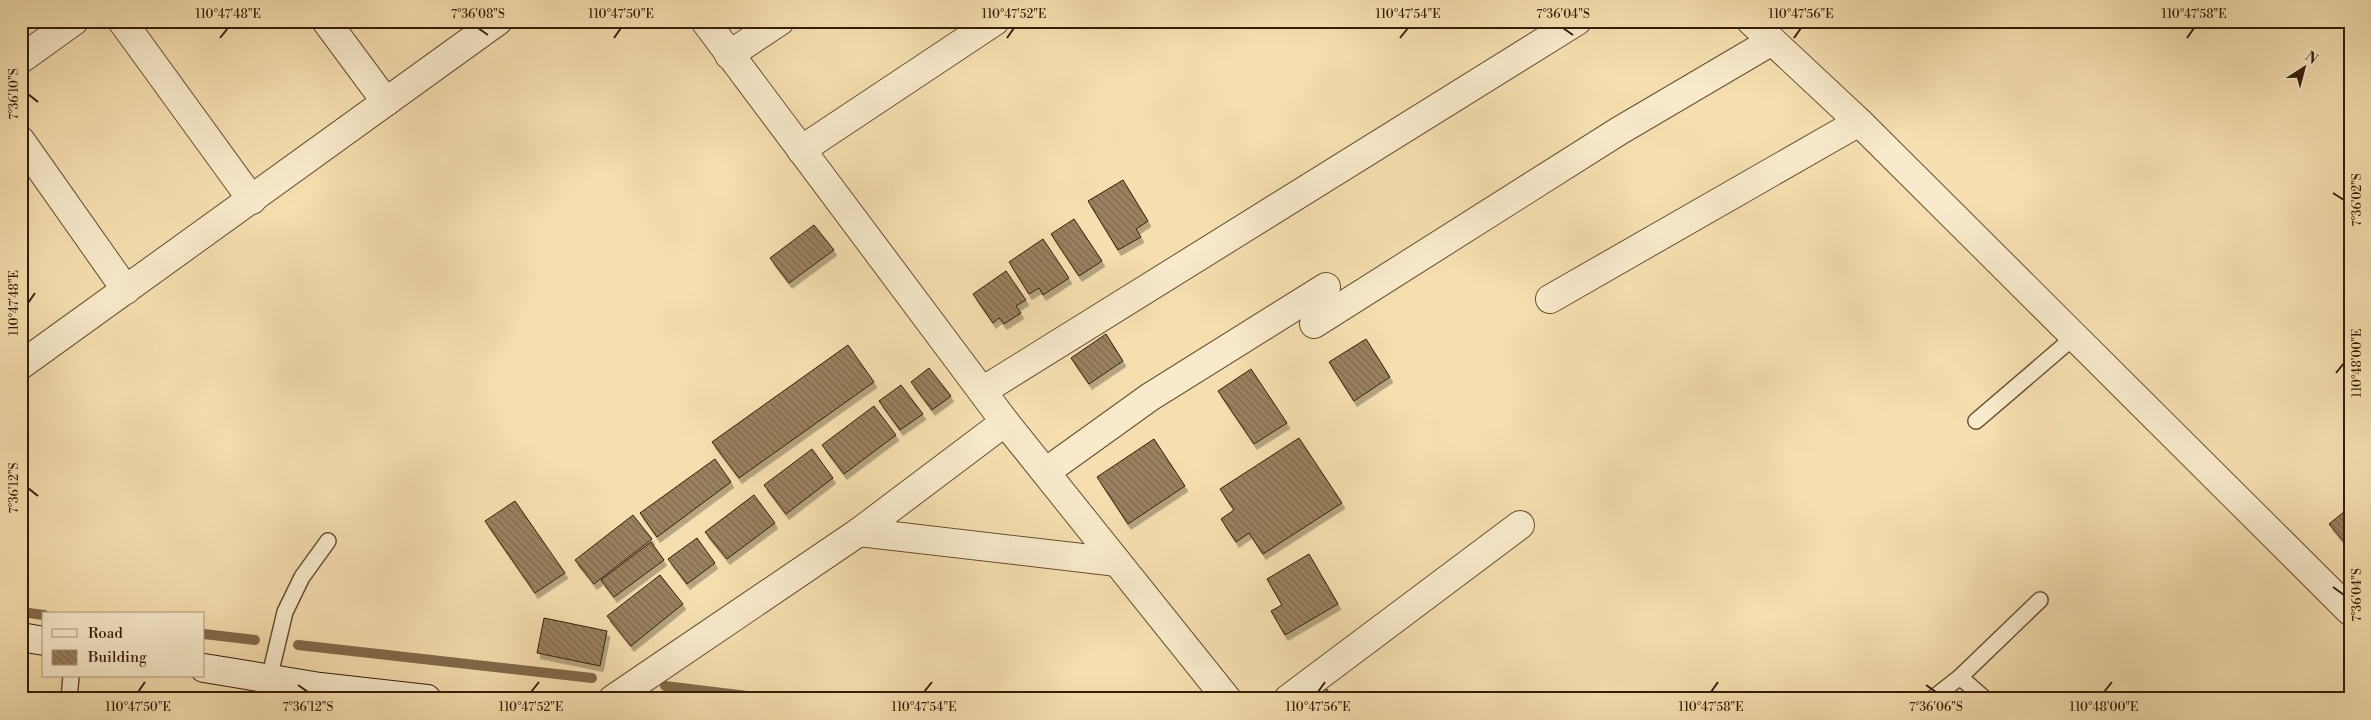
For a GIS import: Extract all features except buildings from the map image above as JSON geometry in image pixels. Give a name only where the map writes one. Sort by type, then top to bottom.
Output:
[{"type":"street","points":[[21,59],[74,21]]},
{"type":"street","points":[[122,21],[252,200]]},
{"type":"street","points":[[326,21],[386,102]]},
{"type":"street","points":[[21,364],[252,200],[498,21]]},
{"type":"street","points":[[705,21],[728,55],[984,390],[1006,422],[1047,471],[1117,562],[1164,617],[1227,699]]},
{"type":"street","points":[[728,55],[780,21]]},
{"type":"street","points":[[801,150],[995,21]]},
{"type":"street","points":[[984,390],[1577,21]]},
{"type":"street","points":[[1751,21],[1859,122],[2350,612]]},
{"type":"street","points":[[1314,324],[1619,131],[1772,41]]},
{"type":"street","points":[[1550,299],[1859,122]]},
{"type":"street","points":[[21,141],[126,290]]},
{"type":"street","points":[[1047,471],[1150,397],[1326,287]]},
{"type":"street","points":[[613,699],[860,532],[1006,422]]},
{"type":"street","points":[[1288,699],[1520,525]]},
{"type":"street","points":[[860,532],[1117,562]]},
{"type":"street","points":[[21,637],[42,641]]},
{"type":"street","points":[[205,668],[269,678],[319,693],[427,699]]},
{"type":"lane","points":[[1976,420],[2074,337]]},
{"type":"lane","points":[[269,678],[285,612],[302,577],[328,541]]},
{"type":"lane","points":[[1932,699],[1960,677],[2040,600]]},
{"type":"lane","points":[[1960,677],[1985,699]]},
{"type":"lane","points":[[69,699],[70,678]]},
{"type":"waterway","points":[[21,612],[42,615]]},
{"type":"waterway","points":[[205,634],[255,640]]},
{"type":"waterway","points":[[298,645],[592,678]]},
{"type":"waterway","points":[[665,686],[773,699]]}]
